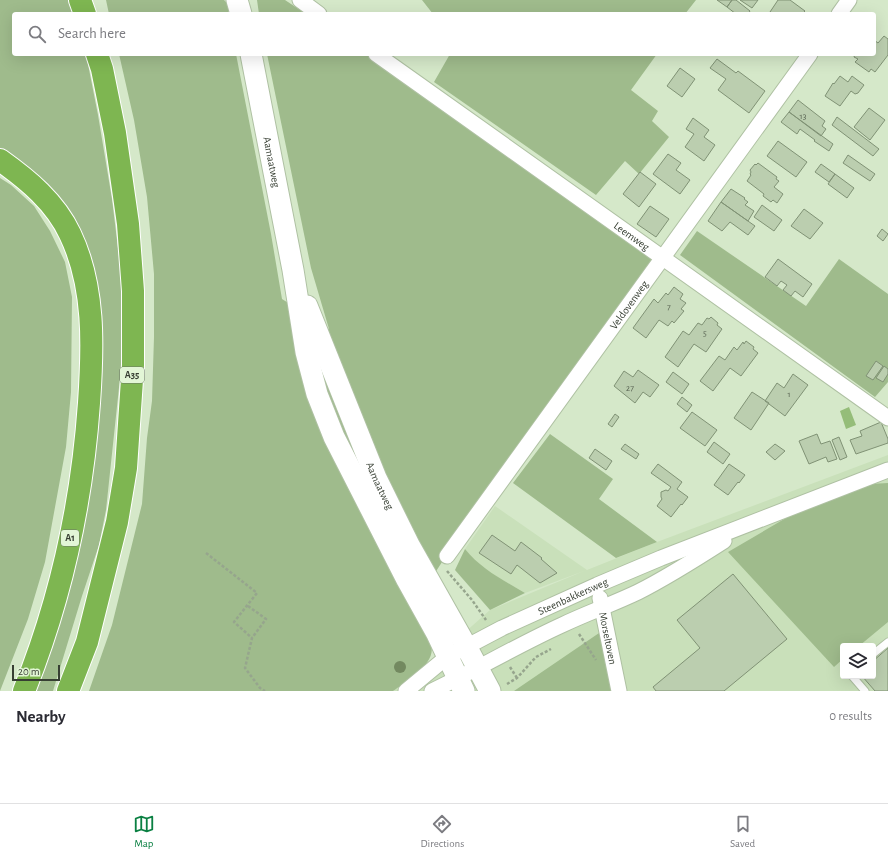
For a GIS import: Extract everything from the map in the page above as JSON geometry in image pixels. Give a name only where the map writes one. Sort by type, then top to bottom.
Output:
[{"type":"highway","points":[[80,0],[84,12]]},
{"type":"highway","name":"A35","points":[[68,691],[87,642],[117,522],[126,468],[133,364],[133,291],[128,224],[116,133],[102,69],[98,56]]},
{"type":"highway","name":"A1","points":[[0,160],[23,177],[44,196],[60,215],[70,234],[86,280],[92,335],[91,379],[80,488],[62,575],[47,625],[24,691]]},
{"type":"main road","points":[[238,0],[241,12]]},
{"type":"main road","name":"Aamaatweg","points":[[251,56],[293,270],[306,352],[317,394],[334,436],[407,580],[437,634],[461,685]]},
{"type":"main road","name":"Aamaatweg","points":[[293,270],[376,478],[409,545],[478,669],[497,688]]},
{"type":"street","points":[[300,0],[316,12]]},
{"type":"street","points":[[840,12],[849,0]]},
{"type":"street","name":"Leemweg","points":[[379,56],[888,418]]},
{"type":"street","name":"Veldovenweg","points":[[447,556],[809,56]]},
{"type":"street","name":"Steenbakkersweg","points":[[406,691],[447,657],[492,633],[597,585],[661,558],[888,470]]},
{"type":"street","name":"Steenbakkersweg","points":[[432,691],[461,685],[478,669],[503,654],[671,575],[752,523]]},
{"type":"street","name":"Morseltoven","points":[[597,585],[619,691]]},
{"type":"lane","points":[[876,652],[888,642]]},
{"type":"lane","points":[[855,679],[865,691]]},
{"type":"path","points":[[206,553],[257,593],[234,622],[252,638]]},
{"type":"path","points":[[447,556],[444,564],[445,568],[472,600],[492,633]]},
{"type":"path","points":[[248,606],[266,619],[252,638],[245,668],[264,691]]},
{"type":"path","points":[[598,664],[578,634],[605,622]]},
{"type":"path","points":[[497,688],[517,678],[536,657],[558,645]]},
{"type":"path","points":[[503,654],[517,678]]},
{"type":"shaded area","points":[[0,0],[72,0],[77,12],[12,12],[12,56],[86,56],[112,199],[121,273],[125,331],[106,510],[99,545],[53,691],[29,691],[44,647],[98,317],[27,168],[0,148]]},
{"type":"shaded area","points":[[106,0],[224,0],[227,3],[229,12],[109,12]]},
{"type":"shaded area","points":[[257,0],[285,0],[303,12],[259,12]]},
{"type":"shaded area","points":[[422,0],[696,0],[687,12],[431,12]]},
{"type":"shaded area","points":[[119,56],[236,56],[282,299],[329,329],[311,268],[267,56],[368,56],[480,131],[655,257],[511,455],[413,607],[427,635],[432,652],[425,665],[419,671],[393,691],[89,691],[112,625],[142,504],[147,438],[152,401],[154,274],[147,197],[134,120]]},
{"type":"shaded area","points":[[449,56],[656,56],[631,90],[658,111],[652,121],[669,137],[639,174],[625,161],[596,195],[434,82]]},
{"type":"shaded area","points":[[0,178],[11,185],[34,206],[50,231],[65,262],[72,297],[71,392],[66,447],[45,562],[28,619],[0,691]]},
{"type":"shaded area","points":[[697,231],[806,306],[839,259],[888,294],[888,382],[875,397],[680,255]]},
{"type":"shaded area","points":[[849,407],[856,425],[846,429],[840,411]]},
{"type":"shaded area","points":[[550,434],[613,479],[599,499],[657,542],[616,558],[513,483]]},
{"type":"shaded area","points":[[888,455],[888,691],[393,691],[419,673],[490,610],[584,571],[525,593],[492,574],[474,560],[465,549],[495,506],[587,570]]},
{"type":"shaded area","points":[[888,483],[888,622],[863,643],[840,643],[840,662],[834,667],[728,552],[798,511],[870,484]]},
{"type":"shaded area","points":[[465,549],[485,568],[525,593],[490,610],[455,570]]},
{"type":"shaded area","points":[[602,631],[614,691],[514,691]]},
{"type":"building","points":[[717,0],[732,0],[727,7]]},
{"type":"building","points":[[732,0],[736,0],[750,11],[733,12],[727,7]]},
{"type":"building","points":[[740,0],[758,0],[752,8]]},
{"type":"building","points":[[778,0],[790,0],[805,11],[804,12],[770,12]]},
{"type":"building","points":[[884,36],[888,39],[888,55],[875,72],[871,69],[869,72],[855,62],[858,59],[854,57],[876,56],[876,42],[878,43]]},
{"type":"building","points":[[717,59],[736,73],[738,71],[765,91],[749,113],[718,90],[726,79],[710,68]]},
{"type":"building","points":[[680,68],[695,79],[682,97],[667,86]]},
{"type":"building","points":[[840,76],[848,82],[852,76],[864,85],[858,93],[855,94],[851,91],[840,106],[825,96],[833,83],[834,84]]},
{"type":"building","points":[[798,100],[825,121],[822,126],[826,129],[821,136],[789,112]]},
{"type":"building","points":[[869,108],[885,120],[870,140],[854,127]]},
{"type":"building","points":[[789,112],[833,144],[829,151],[800,129],[797,134],[781,122]]},
{"type":"building","points":[[837,117],[879,149],[873,156],[832,125]]},
{"type":"building","points":[[693,118],[709,130],[704,137],[715,145],[704,161],[685,147],[694,134],[686,129]]},
{"type":"building","points":[[778,141],[807,162],[796,177],[767,156]]},
{"type":"building","points":[[668,154],[681,163],[676,170],[690,180],[680,194],[653,174]]},
{"type":"building","points":[[848,155],[875,174],[870,181],[843,163]]},
{"type":"building","points":[[758,163],[777,177],[776,179],[779,181],[774,187],[783,194],[777,203],[773,200],[771,202],[763,196],[764,194],[747,181],[751,175],[750,170],[755,164],[756,165]]},
{"type":"building","points":[[821,164],[835,174],[829,182],[815,172]]},
{"type":"building","points":[[640,172],[656,184],[639,207],[623,194]]},
{"type":"building","points":[[835,174],[854,188],[847,198],[828,184]]},
{"type":"building","points":[[731,189],[745,198],[744,199],[748,202],[745,205],[754,211],[748,221],[721,202]]},
{"type":"building","points":[[721,202],[755,226],[748,235],[730,222],[722,231],[708,221]]},
{"type":"building","points":[[762,205],[782,220],[774,231],[754,217]]},
{"type":"building","points":[[650,206],[669,219],[656,237],[637,224]]},
{"type":"building","points":[[804,209],[823,223],[810,239],[791,226]]},
{"type":"building","points":[[882,229],[888,234],[883,241],[877,236]]},
{"type":"building","points":[[778,259],[812,284],[803,297],[795,291],[791,296],[783,290],[787,285],[781,281],[777,286],[765,277]]},
{"type":"building","points":[[674,287],[683,294],[680,299],[686,303],[681,309],[684,311],[674,323],[672,321],[668,326],[659,320],[646,338],[633,328],[654,299],[658,303],[666,293],[668,295]]},
{"type":"building","points":[[711,317],[722,329],[706,352],[694,344],[678,367],[665,357],[683,331],[689,335],[698,323],[702,325],[707,318],[709,319]]},
{"type":"building","points":[[746,341],[754,347],[753,349],[758,353],[741,376],[730,368],[713,391],[700,381],[719,356],[725,360],[734,347],[737,350],[743,342],[744,344]]},
{"type":"building","points":[[876,361],[883,366],[873,380],[866,376]]},
{"type":"building","points":[[884,366],[888,369],[888,374],[883,382],[876,378]]},
{"type":"building","points":[[638,370],[659,385],[650,397],[643,392],[635,403],[614,386],[624,371],[633,377]]},
{"type":"building","points":[[673,372],[689,384],[682,394],[666,382]]},
{"type":"building","points":[[793,374],[808,385],[785,416],[765,401],[777,383],[784,388]]},
{"type":"building","points":[[752,392],[769,403],[751,430],[734,418]]},
{"type":"building","points":[[682,397],[692,405],[687,412],[677,404]]},
{"type":"building","points":[[692,412],[717,430],[705,446],[680,428]]},
{"type":"building","points":[[615,414],[619,417],[612,427],[608,424]]},
{"type":"building","points":[[881,422],[888,439],[888,443],[856,454],[850,440],[862,436],[860,431]]},
{"type":"building","points":[[817,434],[821,444],[830,441],[837,459],[828,462],[826,457],[809,464],[799,441]]},
{"type":"building","points":[[839,437],[847,457],[840,460],[832,440]]},
{"type":"building","points":[[714,442],[730,454],[723,464],[707,452]]},
{"type":"building","points":[[625,444],[639,454],[636,459],[621,449]]},
{"type":"building","points":[[775,444],[785,451],[775,460],[766,452]]},
{"type":"building","points":[[595,449],[612,461],[606,470],[589,458]]},
{"type":"building","points":[[658,464],[682,482],[677,489],[688,497],[671,517],[657,506],[662,499],[661,492],[666,490],[668,491],[671,487],[651,473]]},
{"type":"building","points":[[729,464],[745,475],[728,495],[714,485]]},
{"type":"building","points":[[492,535],[515,551],[521,542],[542,558],[541,559],[557,573],[540,583],[517,565],[511,574],[479,553]]},
{"type":"building","points":[[733,574],[787,639],[724,691],[656,691],[653,687],[700,648],[677,620]]},
{"type":"building","points":[[888,648],[888,691],[875,691],[865,679],[876,679],[876,658]]}]
